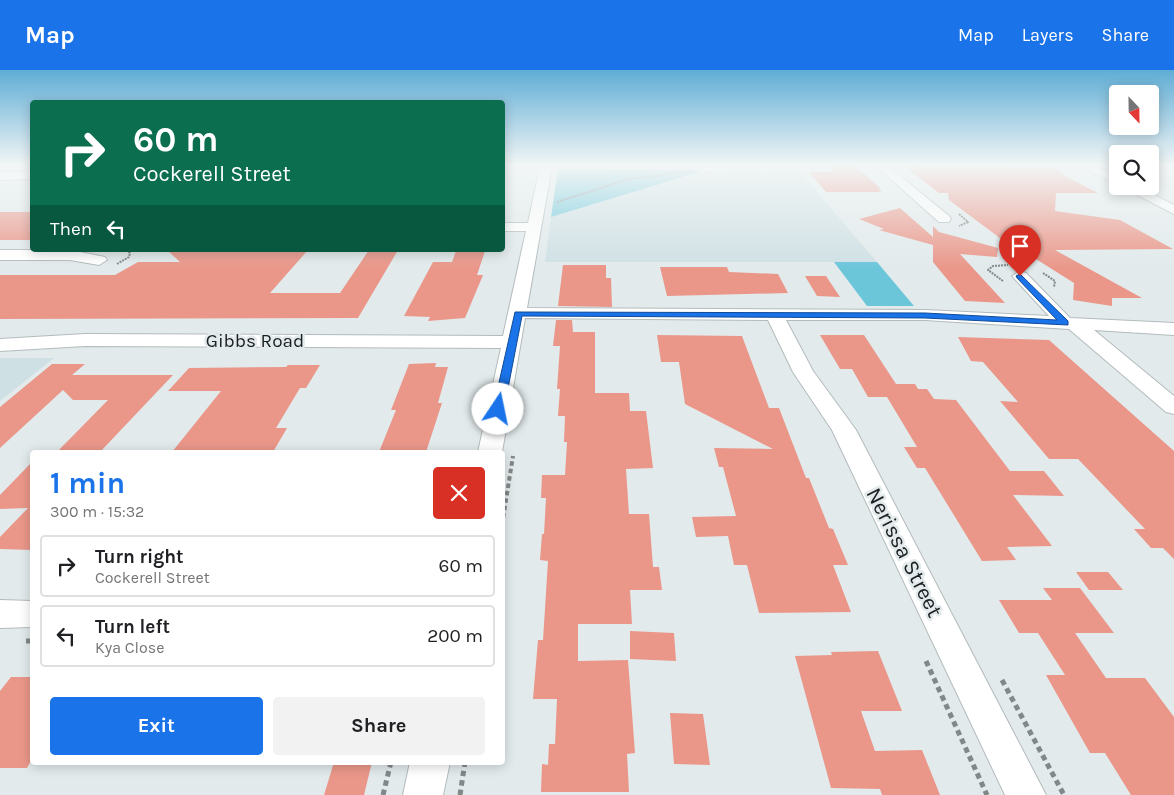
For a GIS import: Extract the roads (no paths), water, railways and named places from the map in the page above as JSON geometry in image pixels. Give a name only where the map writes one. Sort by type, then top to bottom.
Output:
[{"type":"street","points":[[490,450],[539,200]]},
{"type":"street","points":[[921,200],[944,219]]},
{"type":"street","points":[[1154,200],[1174,210]]},
{"type":"street","points":[[505,227],[534,227]]},
{"type":"street","points":[[0,254],[70,255],[99,260]]},
{"type":"street","points":[[1020,276],[1070,323],[1174,408]]},
{"type":"street","points":[[518,314],[925,315],[1174,329]]},
{"type":"street","name":"Nerissa Street","points":[[774,314],[803,372],[844,430],[1026,795]]},
{"type":"street","name":"Gibbs Road","points":[[0,345],[110,340],[511,342]]},
{"type":"street","points":[[0,614],[30,614]]},
{"type":"street","points":[[423,795],[429,765]]}]
